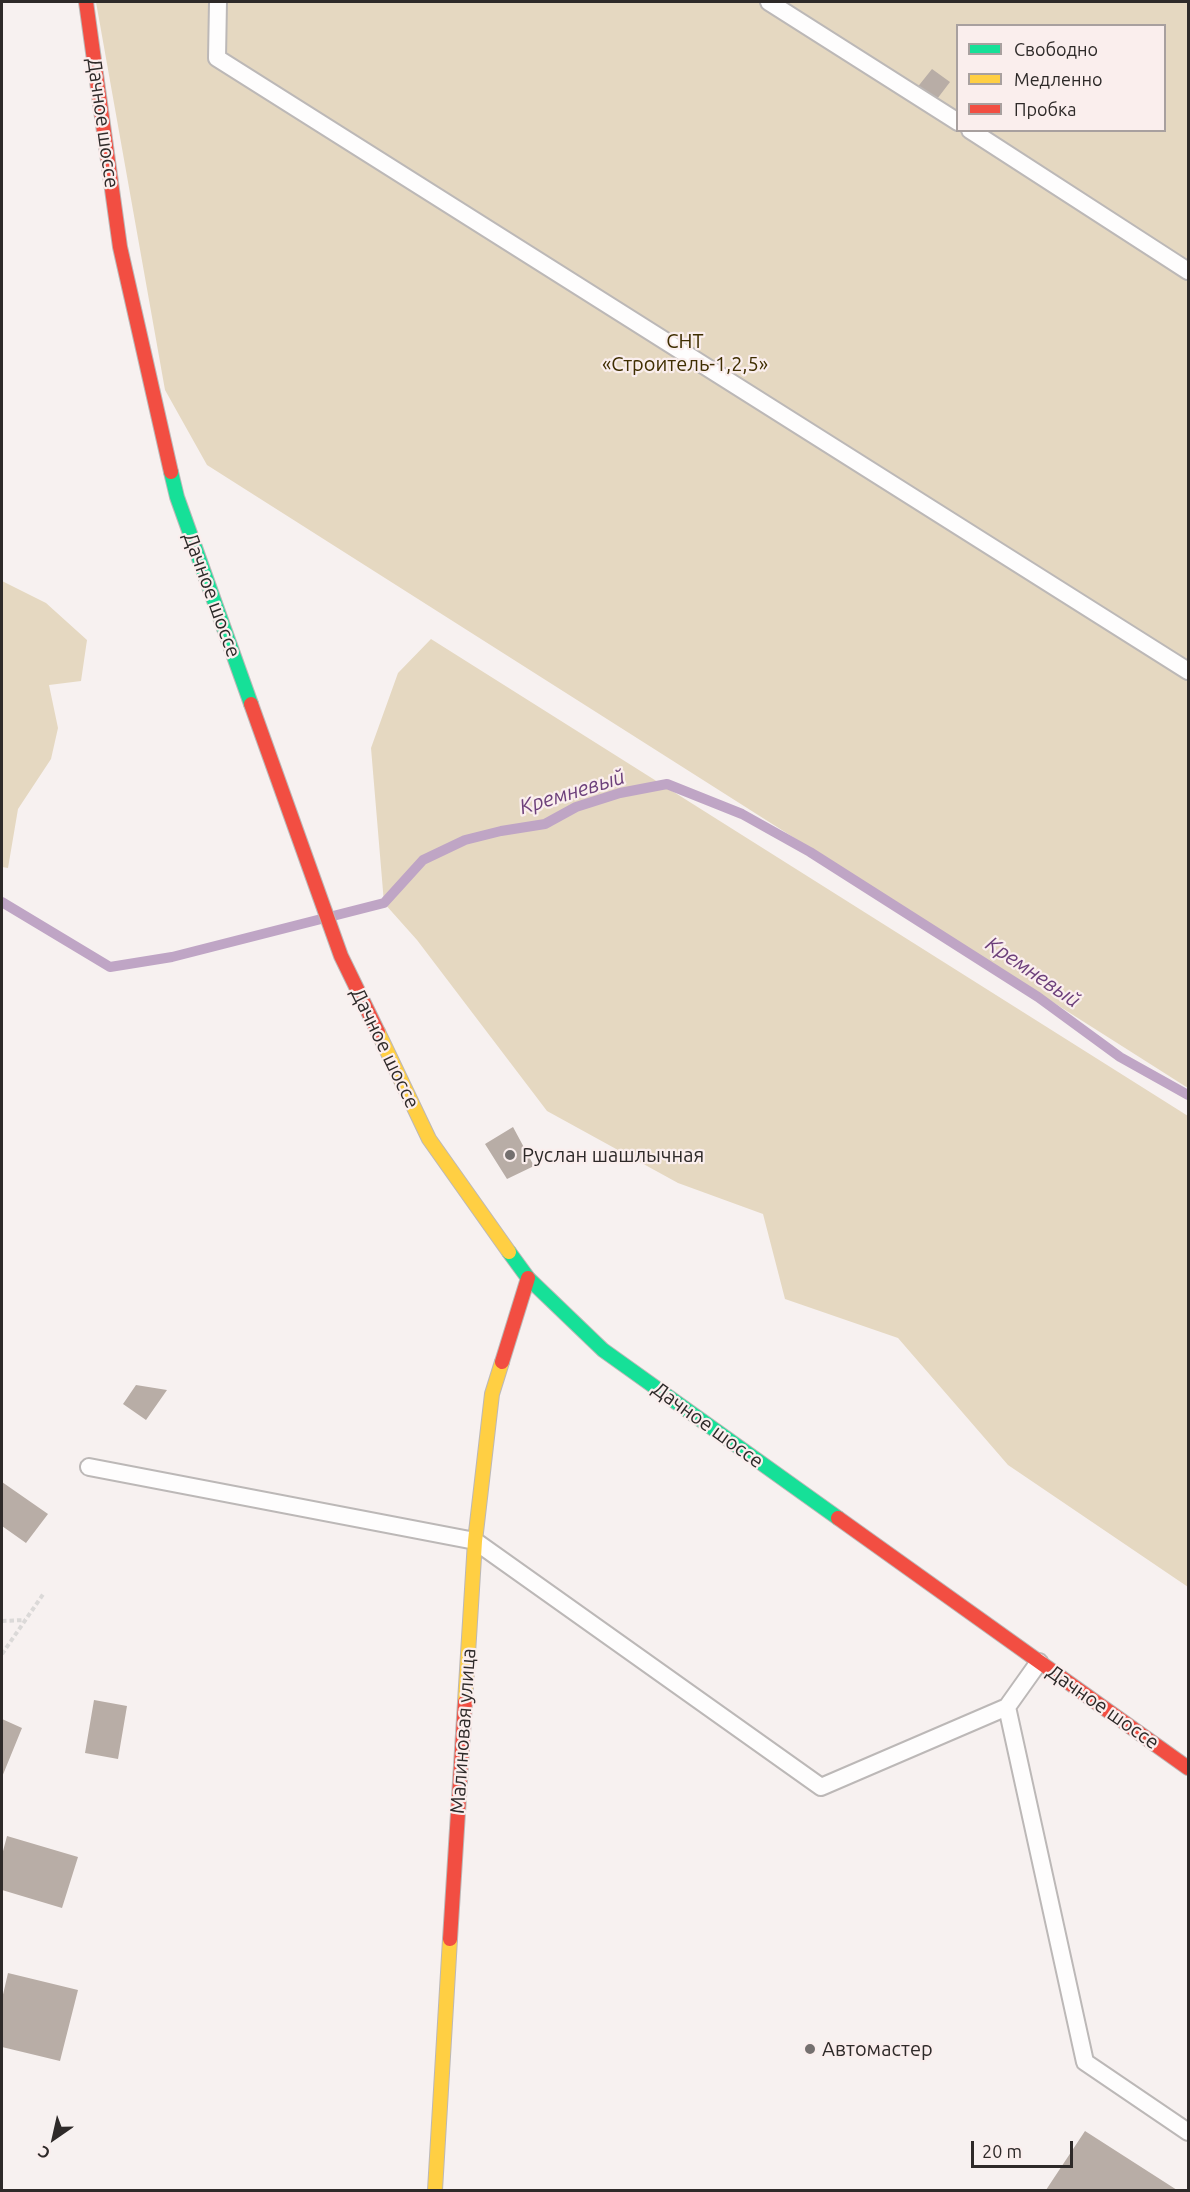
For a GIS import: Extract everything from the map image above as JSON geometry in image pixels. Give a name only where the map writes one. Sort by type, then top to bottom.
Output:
[{"type":"main road","name":"Дачное шоссе","points":[[86,2],[120,247],[177,497],[341,956],[429,1139],[528,1278],[603,1350],[1188,1768]]},
{"type":"main road","name":"Малиновая улица","points":[[435,2190],[475,1541],[492,1394],[528,1278]]},
{"type":"lane","points":[[218,2],[217,58],[1188,671]]},
{"type":"lane","points":[[769,2],[956,121]]},
{"type":"lane","points":[[973,132],[1188,270]]},
{"type":"lane","points":[[89,1467],[475,1541],[821,1787],[1007,1707],[1039,1662]]},
{"type":"lane","points":[[1007,1707],[1085,2062],[1188,2132]]},
{"type":"path","points":[[2,1654],[44,1593]]},
{"type":"path","points":[[2,1621],[26,1620]]},
{"type":"green space","name":"СНТ «Строитель-1,2,5»","points":[[96,2],[1188,2],[1188,1088],[207,465],[165,390]]},
{"type":"green space","points":[[2,581],[46,603],[87,640],[81,681],[49,685],[58,728],[51,759],[18,809],[8,868],[2,867]]},
{"type":"green space","points":[[431,639],[1188,1116],[1188,1587],[1008,1465],[898,1338],[785,1299],[763,1214],[678,1183],[547,1111],[417,940],[384,903],[371,748],[398,673]]},
{"type":"building","points":[[932,69],[950,82],[934,103],[916,89]]},
{"type":"building","name":"Руслан шашлычная","points":[[513,1127],[534,1166],[507,1179],[485,1144]]},
{"type":"building","points":[[136,1385],[167,1390],[146,1420],[123,1404]]},
{"type":"building","points":[[2,1482],[48,1514],[26,1543],[2,1526]]},
{"type":"building","points":[[94,1700],[127,1706],[118,1759],[85,1753]]},
{"type":"building","points":[[2,1719],[22,1728],[2,1777]]},
{"type":"building","points":[[7,1836],[78,1857],[62,1908],[2,1890],[2,1855]]},
{"type":"building","points":[[8,1973],[78,1990],[60,2061],[2,2047],[2,1999]]},
{"type":"building","points":[[1085,2131],[1177,2190],[1046,2190]]},
{"type":"waterway","name":"Кремневый","points":[[2,902],[110,967],[172,957],[384,903],[423,860],[465,840],[545,824],[576,807],[620,793],[667,784],[742,814],[810,852],[1038,997],[1120,1057],[1188,1095]]},
{"type":"traffic: fast","points":[[171,472],[177,497],[251,704]]},
{"type":"traffic: fast","points":[[509,1252],[528,1278],[603,1350],[838,1518]]},
{"type":"traffic: slow","points":[[378,1032],[429,1139],[509,1252]]},
{"type":"traffic: slow","points":[[465,1702],[475,1541],[492,1394],[502,1362]]},
{"type":"traffic: slow","points":[[435,2190],[450,1939]]},
{"type":"traffic: jam","points":[[86,2],[120,247],[171,472]]},
{"type":"traffic: jam","points":[[251,704],[341,956],[378,1032]]},
{"type":"traffic: jam","points":[[502,1362],[528,1278]]},
{"type":"traffic: jam","points":[[838,1518],[1188,1768]]},
{"type":"traffic: jam","points":[[450,1939],[465,1702]]},
{"type":"place","name":"Руслан шашлычная","points":[[510,1155]]},
{"type":"place","name":"Автомастер","points":[[810,2049]]}]
